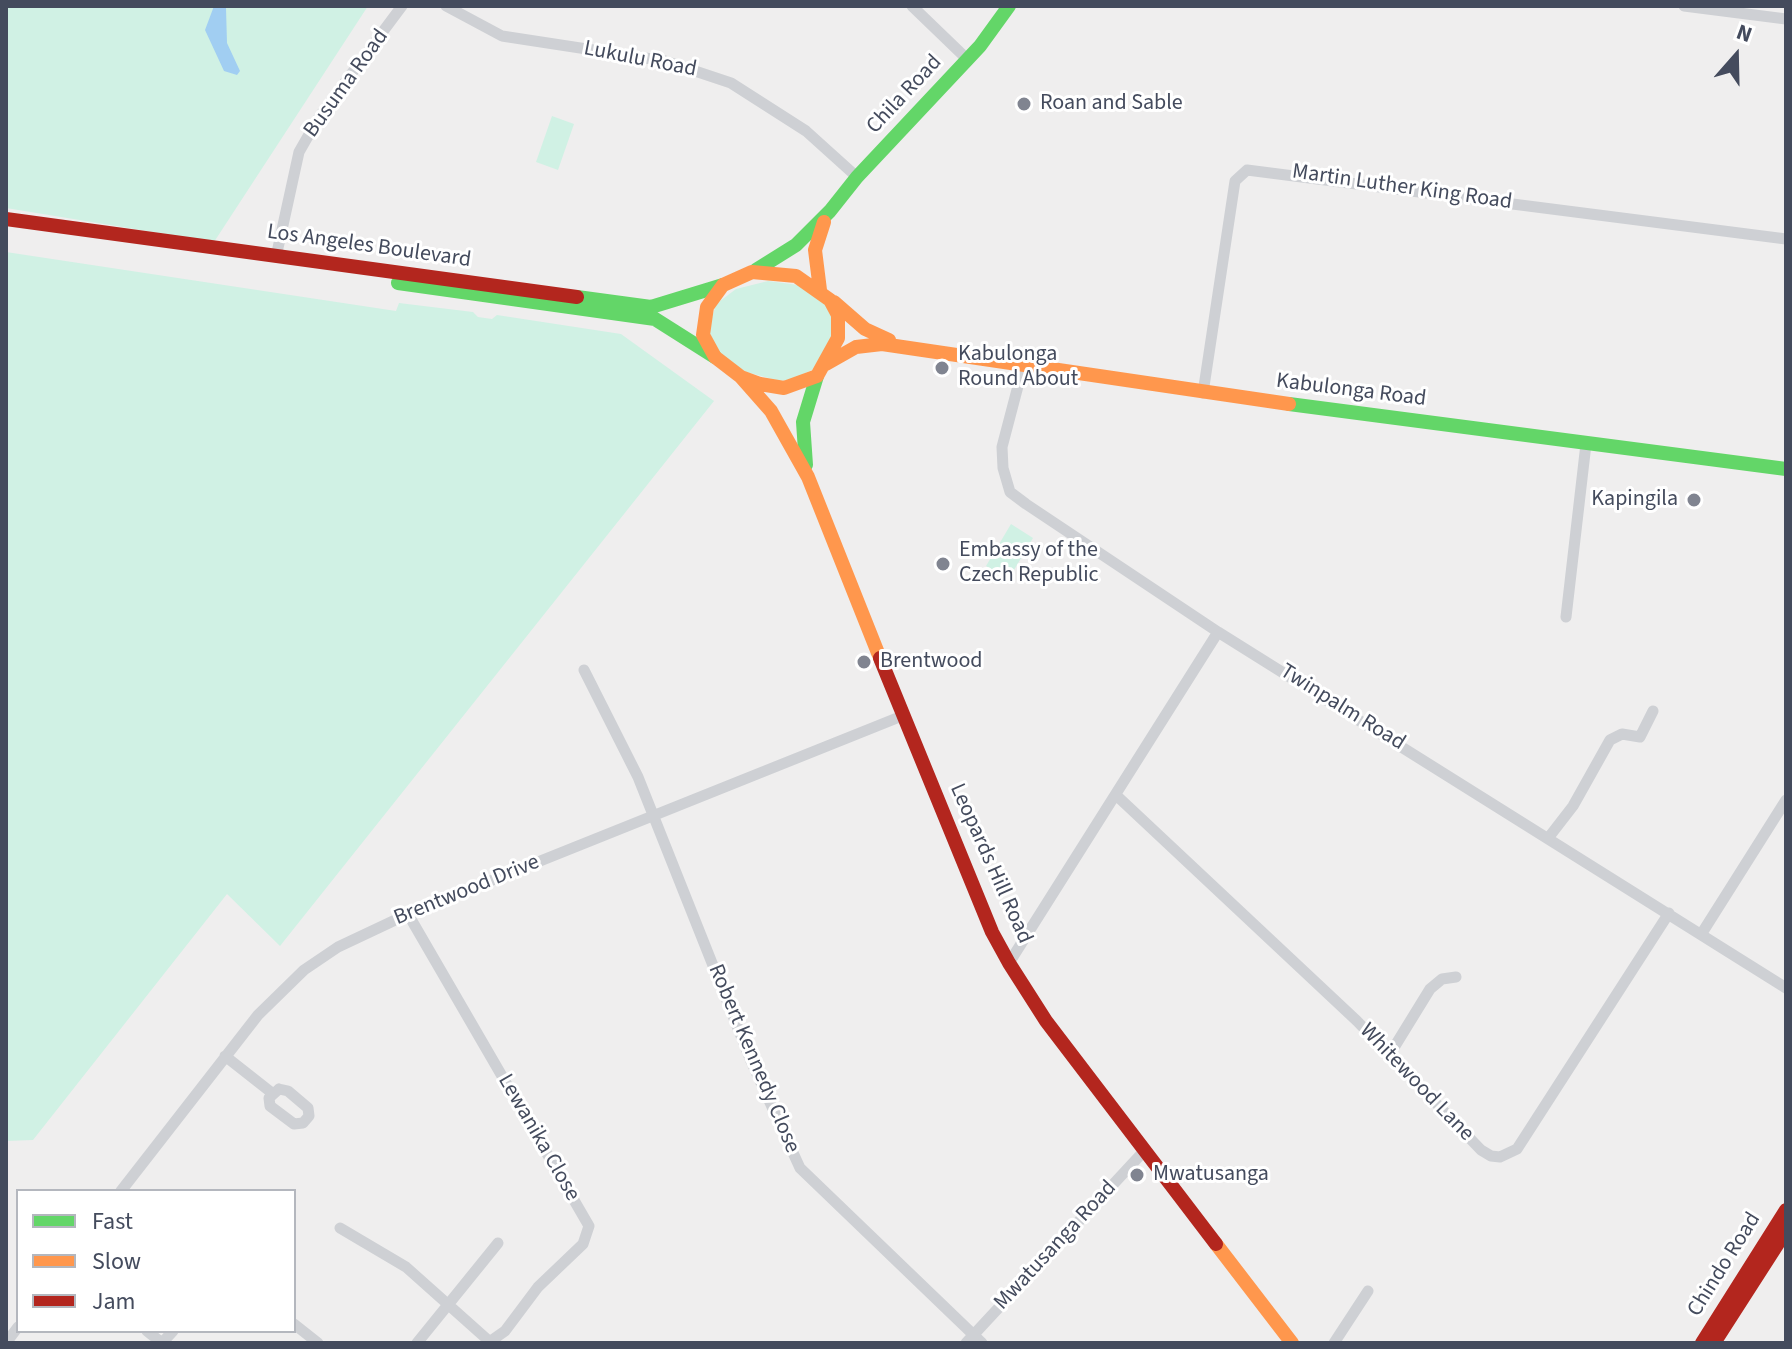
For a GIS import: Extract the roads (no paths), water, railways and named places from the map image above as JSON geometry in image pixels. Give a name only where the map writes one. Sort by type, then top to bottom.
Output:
[{"type":"main road","name":"Chila Road","points":[[752,272],[796,245],[830,211],[857,177],[968,60],[1009,6]]},
{"type":"main road","name":"Chila Road","points":[[825,295],[815,250],[830,211]]},
{"type":"main road","name":"Los Angeles Boulevard","points":[[6,219],[651,307],[723,285]]},
{"type":"main road","name":"Los Angeles Boulevard","points":[[6,227],[655,319],[715,357]]},
{"type":"main road","points":[[752,272],[796,276],[825,295],[839,328],[826,364],[817,376],[784,388],[741,377],[715,357],[703,335],[707,307],[723,285],[752,272]]},
{"type":"main road","name":"Kabulonga Road","points":[[825,295],[872,333],[911,349]]},
{"type":"main road","name":"Kabulonga Road","points":[[826,364],[863,345],[911,349],[1203,393],[1786,469]]},
{"type":"main road","name":"Leopards Hill Road","points":[[808,477],[803,422],[817,376]]},
{"type":"main road","name":"Leopards Hill Road","points":[[741,377],[771,411],[808,477],[902,716],[992,932],[1009,963],[1046,1021],[1292,1343]]},
{"type":"main road","name":"Chindo Road","points":[[1702,1343],[1786,1210]]},
{"type":"main road","name":"Chindo Road","points":[[1714,1343],[1786,1231]]},
{"type":"street","name":"Busuma Road","points":[[276,257],[299,152],[319,117],[402,6]]},
{"type":"street","name":"Lukulu Road","points":[[446,6],[502,36],[646,57],[708,74],[781,113],[857,177]]},
{"type":"street","points":[[912,6],[968,60]]},
{"type":"street","points":[[1684,6],[1786,19]]},
{"type":"street","name":"Martin Luther King Road","points":[[1203,393],[1235,181],[1247,170],[1786,239]]},
{"type":"street","name":"Twinpalm Road","points":[[1023,367],[1002,447],[1005,482],[1010,492],[1218,632],[1786,988]]},
{"type":"street","points":[[1566,617],[1586,444]]},
{"type":"street","points":[[1009,963],[1218,632]]},
{"type":"street","name":"Robert Kennedy Close","points":[[584,670],[654,815],[751,1061],[800,1168],[974,1340]]},
{"type":"street","points":[[1549,837],[1573,806],[1610,740],[1622,734],[1640,737],[1653,711]]},
{"type":"street","name":"Brentwood Drive","points":[[123,1189],[258,1015],[304,970],[338,947],[408,914],[902,716]]},
{"type":"street","name":"Whitewood Lane","points":[[1117,796],[1390,1054],[1481,1150],[1500,1157],[1509,1154],[1525,1138],[1669,913]]},
{"type":"street","points":[[1702,933],[1786,800]]},
{"type":"street","name":"Lewanika Close","points":[[408,914],[589,1226],[583,1244],[538,1287],[505,1331],[488,1342]]},
{"type":"street","points":[[1390,1054],[1430,989],[1442,979],[1456,977]]},
{"type":"street","points":[[225,1056],[272,1093]]},
{"type":"street","name":"Mwatusanga Road","points":[[974,1340],[1145,1150]]},
{"type":"street","points":[[340,1228],[406,1267],[488,1342]]},
{"type":"street","points":[[417,1343],[498,1243]]},
{"type":"street","points":[[1334,1343],[1368,1291]]},
{"type":"street","points":[[296,1326],[318,1343]]},
{"type":"water","points":[[214,6],[229,6],[226,8],[227,43],[240,71],[237,75],[224,71],[205,30]]},
{"type":"place","name":"Roan and Sable","points":[[1024,104]]},
{"type":"place","name":"Kabulonga Round About","points":[[942,368]]},
{"type":"place","name":"Kapingila","points":[[1694,500]]},
{"type":"place","name":"Embassy of the Czech Republic","points":[[943,564]]},
{"type":"place","name":"Brentwood","points":[[864,662]]},
{"type":"place","name":"Mwatusanga","points":[[1137,1175]]}]
